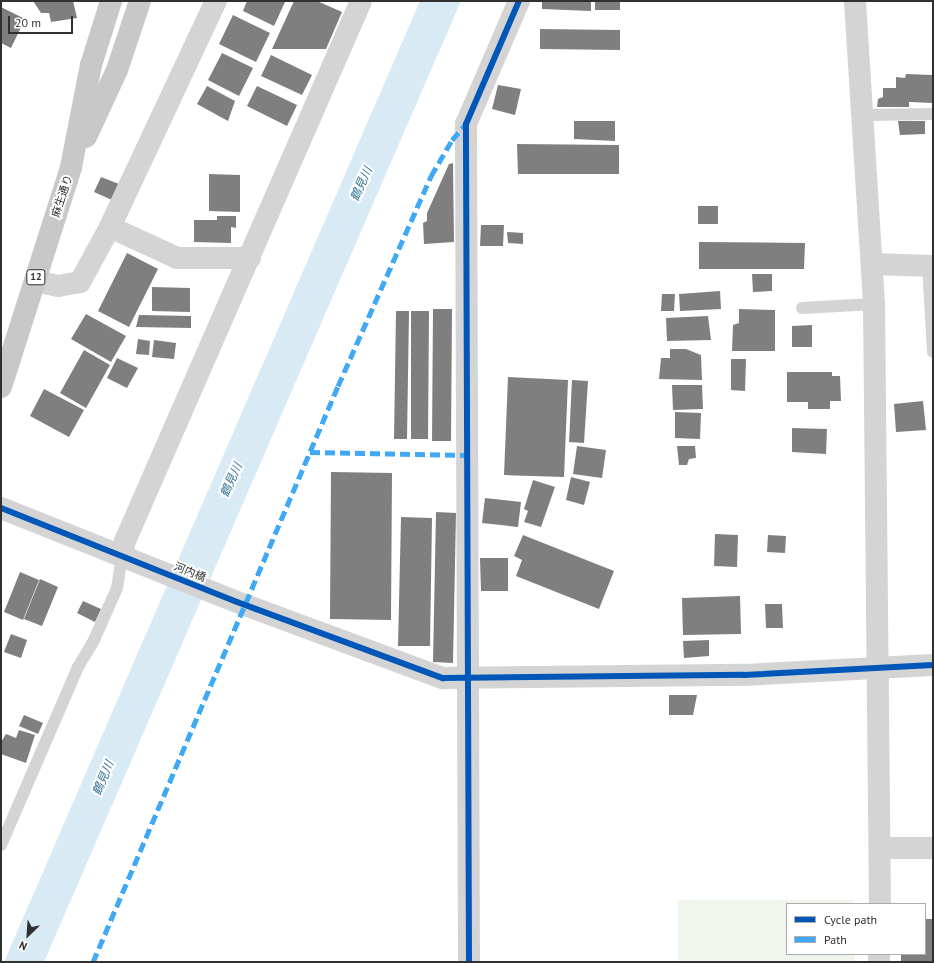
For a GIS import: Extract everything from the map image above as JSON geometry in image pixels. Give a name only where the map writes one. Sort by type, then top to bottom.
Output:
[{"type":"main road","name":"麻生通り","points":[[1,387],[4,365],[35,281],[71,167],[92,65],[111,1]]},
{"type":"main road","name":"12","points":[[71,167],[117,70],[140,1]]},
{"type":"street","points":[[35,281],[58,286],[80,282],[110,227],[216,1]]},
{"type":"street","points":[[129,558],[125,541],[250,258],[361,1]]},
{"type":"street","points":[[469,962],[466,124],[519,1]]},
{"type":"street","points":[[855,1],[874,304],[881,848],[880,903]]},
{"type":"street","points":[[110,227],[177,258],[250,258]]},
{"type":"street","points":[[872,264],[930,266]]},
{"type":"street","name":"河内橋","points":[[1,508],[237,602],[443,678],[467,679],[744,675],[879,666],[933,665]]},
{"type":"street","points":[[881,848],[933,848]]},
{"type":"lane","points":[[863,115],[933,114]]},
{"type":"lane","points":[[930,266],[933,352]]},
{"type":"lane","points":[[802,308],[874,304]]},
{"type":"lane","points":[[1,845],[78,667],[94,640],[129,558]]},
{"type":"shaded area","points":[[678,900],[854,900],[854,903],[786,903],[786,955],[855,955],[855,962],[678,962]]},
{"type":"water","name":"鶴見川","points":[[420,1],[461,1],[44,962],[4,962]]},
{"type":"building","points":[[33,1],[73,1],[77,18],[51,22],[49,13],[41,13]]},
{"type":"building","points":[[247,1],[285,2],[274,26],[243,11]]},
{"type":"building","points":[[294,1],[317,1],[342,12],[326,49],[272,49]]},
{"type":"building","points":[[542,1],[591,1],[591,11],[542,9]]},
{"type":"building","points":[[595,1],[620,1],[620,10],[595,10]]},
{"type":"building","points":[[1,7],[25,19],[11,48],[1,43]]},
{"type":"building","points":[[233,15],[270,33],[256,62],[219,44]]},
{"type":"building","points":[[540,29],[620,30],[620,50],[540,49]]},
{"type":"building","points":[[222,53],[253,68],[239,96],[208,80]]},
{"type":"building","points":[[271,55],[312,75],[302,95],[261,76]]},
{"type":"building","points":[[906,74],[932,75],[932,103],[909,102],[909,107],[877,107],[878,99],[883,97],[883,88],[896,88],[896,77],[905,78]]},
{"type":"building","points":[[498,85],[521,89],[515,115],[492,109]]},
{"type":"building","points":[[207,86],[235,101],[228,121],[197,104]]},
{"type":"building","points":[[257,86],[297,105],[287,126],[247,106]]},
{"type":"building","points":[[574,121],[615,121],[615,141],[574,139]]},
{"type":"building","points":[[898,121],[925,121],[925,134],[900,135]]},
{"type":"building","points":[[517,144],[619,145],[619,174],[518,174]]},
{"type":"building","points":[[453,163],[454,242],[424,244],[423,223],[427,221],[427,213],[449,164]]},
{"type":"building","points":[[209,174],[240,175],[240,212],[209,211]]},
{"type":"building","points":[[101,177],[119,184],[112,200],[94,192]]},
{"type":"building","points":[[698,206],[718,206],[718,224],[698,224]]},
{"type":"building","points":[[217,216],[236,216],[236,228],[231,227],[231,243],[194,242],[194,220],[217,220]]},
{"type":"building","points":[[481,225],[504,225],[503,246],[480,246]]},
{"type":"building","points":[[507,232],[523,233],[523,244],[508,243]]},
{"type":"building","points":[[699,242],[805,243],[804,269],[699,269]]},
{"type":"building","points":[[127,253],[158,269],[129,327],[98,311]]},
{"type":"building","points":[[752,274],[772,274],[772,291],[753,292]]},
{"type":"building","points":[[152,287],[190,288],[190,312],[152,311]]},
{"type":"building","points":[[720,291],[721,309],[680,311],[679,294]]},
{"type":"building","points":[[662,294],[675,294],[674,311],[661,311]]},
{"type":"building","points":[[433,309],[452,309],[451,441],[432,441]]},
{"type":"building","points":[[739,309],[775,310],[775,351],[732,351],[733,325],[739,323]]},
{"type":"building","points":[[396,311],[409,311],[407,439],[394,439]]},
{"type":"building","points":[[411,311],[429,311],[428,439],[411,439]]},
{"type":"building","points":[[86,314],[126,336],[111,362],[71,339]]},
{"type":"building","points":[[139,315],[191,316],[191,328],[136,327]]},
{"type":"building","points":[[708,316],[711,340],[667,341],[666,318]]},
{"type":"building","points":[[812,325],[812,347],[792,347],[792,326]]},
{"type":"building","points":[[138,339],[150,341],[149,355],[136,354]]},
{"type":"building","points":[[154,340],[176,343],[174,359],[152,357]]},
{"type":"building","points":[[670,349],[686,349],[701,355],[702,380],[659,379],[661,358],[670,358]]},
{"type":"building","points":[[84,350],[110,365],[86,408],[60,393]]},
{"type":"building","points":[[117,358],[138,368],[127,388],[107,378]]},
{"type":"building","points":[[731,359],[746,359],[745,391],[731,390]]},
{"type":"building","points":[[787,372],[832,372],[832,376],[840,376],[841,401],[830,401],[830,409],[808,409],[808,402],[787,402]]},
{"type":"building","points":[[508,377],[568,380],[564,477],[504,475]]},
{"type":"building","points":[[572,380],[588,381],[584,443],[569,442]]},
{"type":"building","points":[[672,385],[702,385],[703,409],[673,410]]},
{"type":"building","points":[[44,389],[84,410],[69,437],[30,416]]},
{"type":"building","points":[[923,401],[926,430],[896,432],[894,404]]},
{"type":"building","points":[[675,412],[701,413],[700,439],[675,438]]},
{"type":"building","points":[[792,428],[827,429],[826,454],[792,452]]},
{"type":"building","points":[[577,446],[606,450],[602,478],[573,474]]},
{"type":"building","points":[[677,446],[695,446],[696,458],[689,459],[687,465],[679,465]]},
{"type":"building","points":[[331,472],[392,473],[391,620],[330,619]]},
{"type":"building","points":[[571,477],[590,482],[584,505],[566,500]]},
{"type":"building","points":[[533,480],[555,487],[541,527],[524,522],[528,511],[524,509]]},
{"type":"building","points":[[485,498],[521,502],[518,527],[482,523]]},
{"type":"building","points":[[436,512],[456,513],[453,663],[433,662]]},
{"type":"building","points":[[401,517],[432,518],[430,646],[398,646]]},
{"type":"building","points":[[715,534],[738,535],[737,567],[714,566]]},
{"type":"building","points":[[523,535],[614,571],[599,609],[516,576],[522,560],[514,556]]},
{"type":"building","points":[[768,535],[786,536],[785,553],[767,552]]},
{"type":"building","points":[[480,558],[508,558],[508,591],[481,591]]},
{"type":"building","points":[[20,572],[39,580],[23,620],[4,612]]},
{"type":"building","points":[[40,579],[58,587],[42,626],[24,619]]},
{"type":"building","points":[[740,596],[741,634],[683,635],[682,598]]},
{"type":"building","points":[[83,601],[101,609],[95,622],[77,613]]},
{"type":"building","points":[[765,604],[782,604],[783,628],[766,628]]},
{"type":"building","points":[[11,634],[27,640],[21,658],[4,652]]},
{"type":"building","points":[[709,640],[709,656],[684,658],[683,641]]},
{"type":"building","points":[[669,695],[697,695],[693,715],[669,715]]},
{"type":"building","points":[[24,715],[43,723],[38,734],[19,726]]},
{"type":"building","points":[[19,730],[35,735],[26,763],[1,754],[1,742],[6,734],[16,738]]},
{"type":"building","points":[[926,919],[933,919],[933,962],[901,962],[901,955],[926,955]]},
{"type":"marked path","points":[[93,962],[338,386],[431,176],[452,140],[466,124]]},
{"type":"marked path","points":[[310,452],[468,455]]},
{"type":"cycle path","points":[[469,962],[466,124],[519,1]]},
{"type":"cycle path","points":[[1,508],[237,602],[443,678],[744,675],[933,665]]}]
